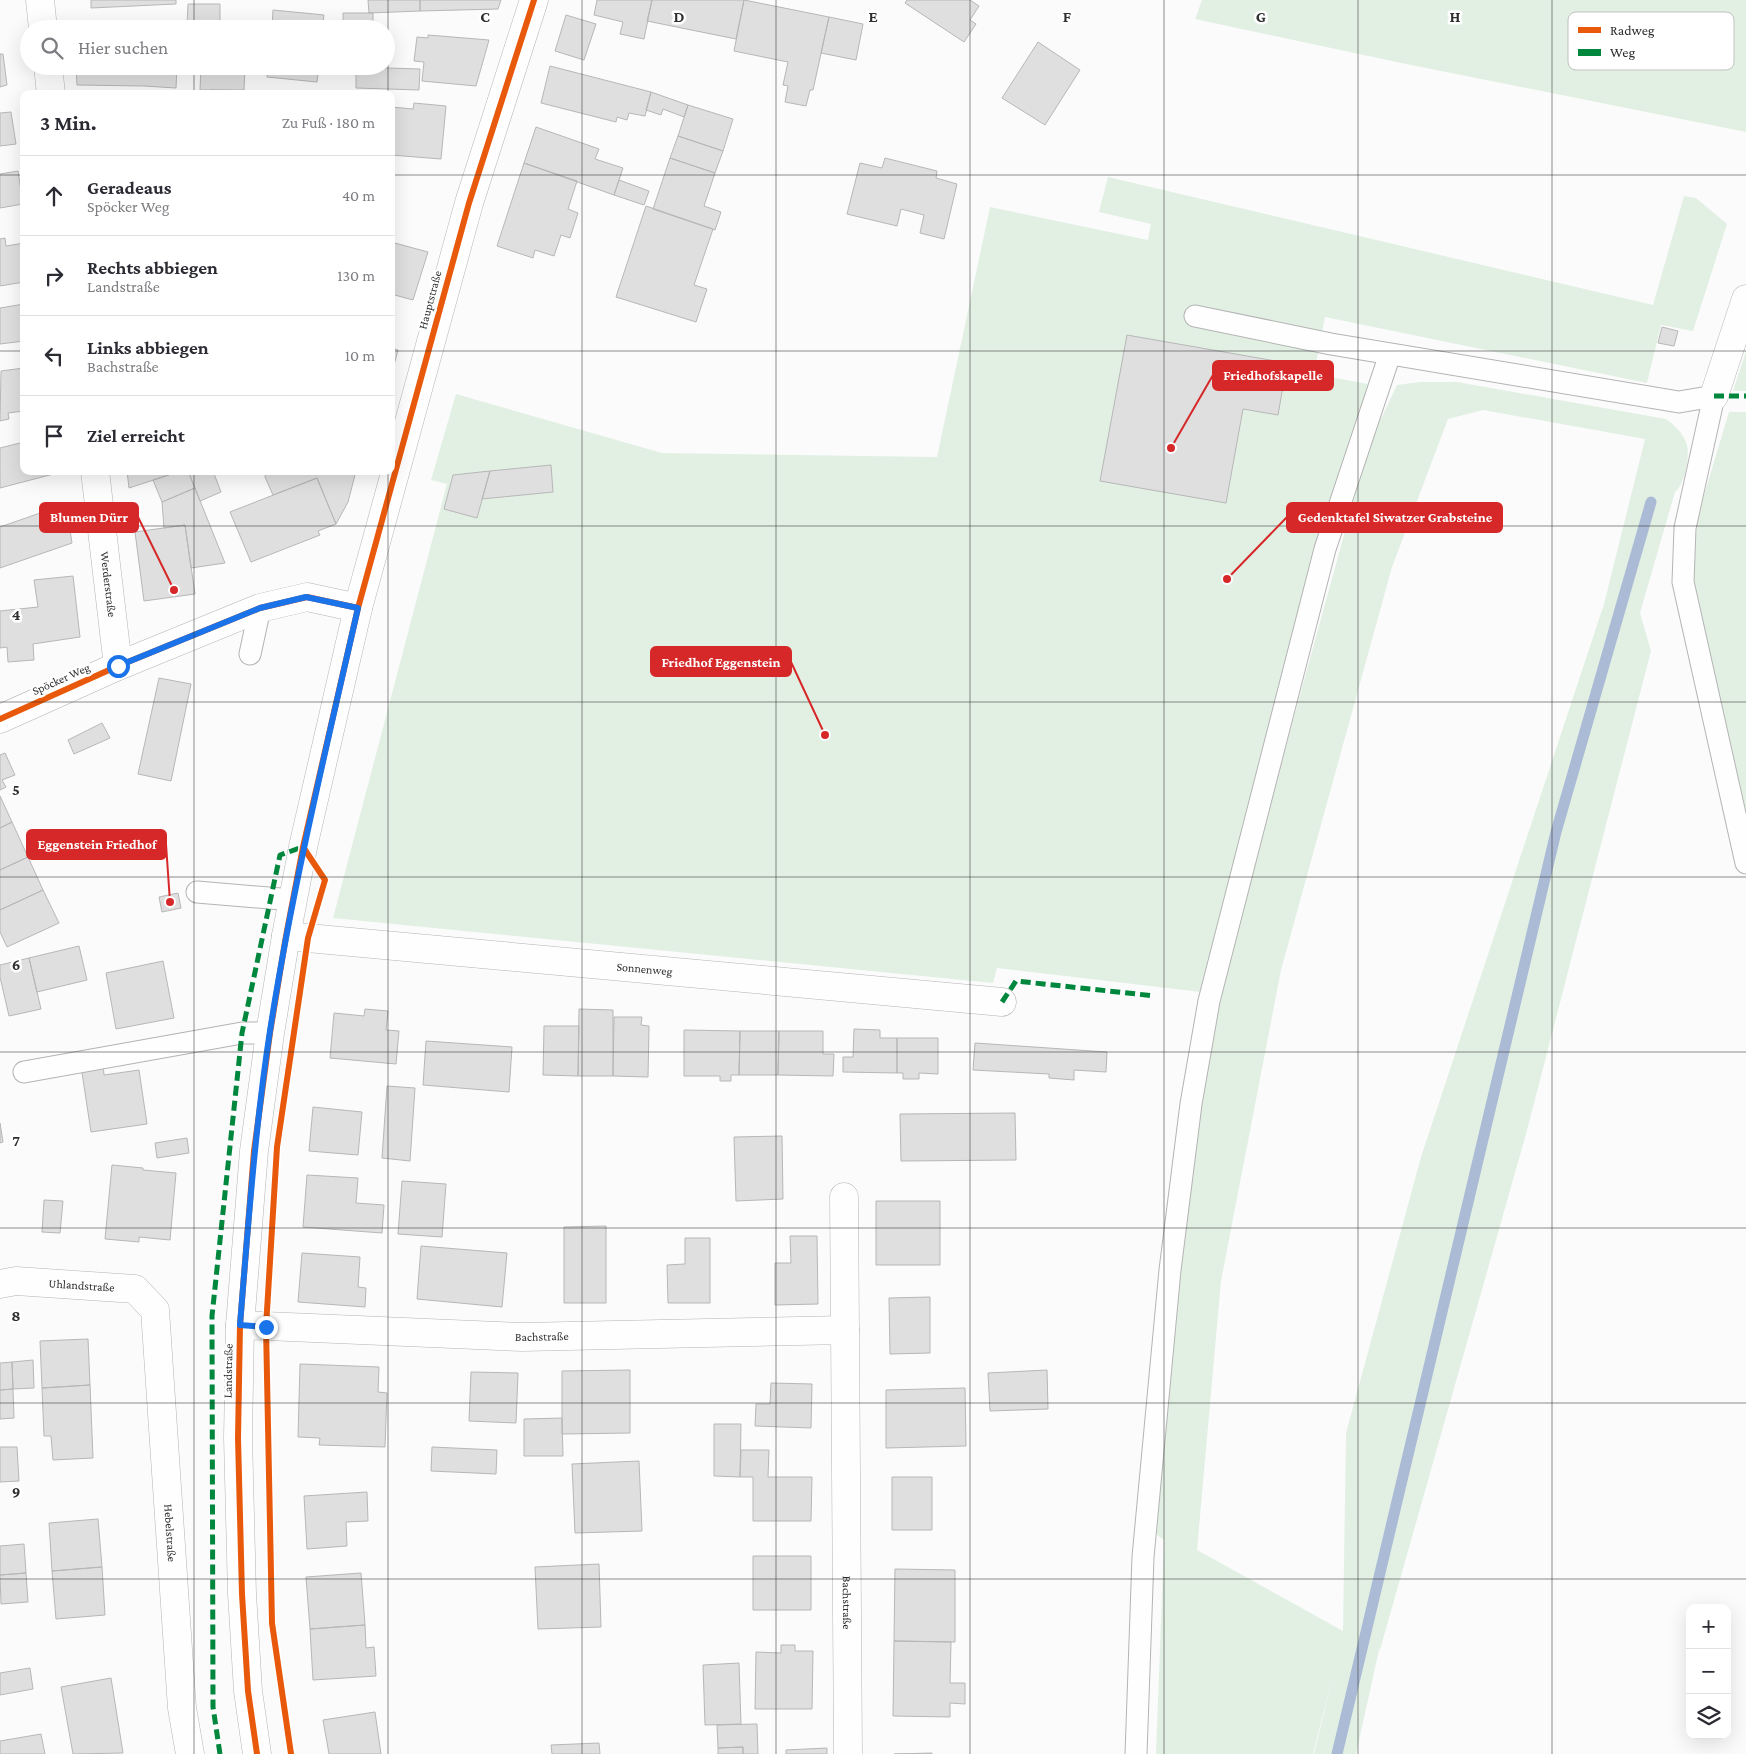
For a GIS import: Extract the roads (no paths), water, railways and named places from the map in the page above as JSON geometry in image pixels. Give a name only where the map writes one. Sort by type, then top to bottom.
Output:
[{"type":"street","points":[[40,0],[42,20]]},
{"type":"street","name":"Hauptstraße","points":[[395,473],[469,202],[534,0]]},
{"type":"street","points":[[49,75],[51,90]]},
{"type":"street","points":[[1714,396],[1746,299]]},
{"type":"street","name":"Werderstraße","points":[[95,475],[118,666]]},
{"type":"street","name":"Hauptstraße","points":[[358,608],[394,475]]},
{"type":"street","name":"Spöcker Weg","points":[[0,719],[118,666],[260,608],[306,597],[358,608]]},
{"type":"street","name":"Landstraße","points":[[257,1754],[248,1690],[242,1594],[238,1438],[240,1325],[254,1151],[270,1033],[303,847],[358,608]]},
{"type":"street","name":"Sonnenweg","points":[[286,936],[1002,1002]]},
{"type":"street","name":"Bachstraße","points":[[844,1197],[848,1754]]},
{"type":"street","name":"Uhlandstraße","points":[[0,1284],[16,1281],[135,1289],[155,1310]]},
{"type":"street","name":"Hebelstraße","points":[[155,1310],[182,1708],[190,1754]]},
{"type":"street","name":"Bachstraße","points":[[240,1325],[522,1337],[845,1330]]},
{"type":"lane","points":[[1194,316],[1390,354],[1679,402],[1714,396],[1685,528],[1683,582],[1746,863]]},
{"type":"lane","points":[[1136,1754],[1143,1557],[1170,1270],[1191,1104],[1209,1001],[1325,548],[1390,354]]},
{"type":"lane","points":[[250,654],[260,608]]},
{"type":"lane","points":[[197,892],[293,900]]},
{"type":"lane","points":[[24,1072],[242,1033],[270,1033]]},
{"type":"waterway","points":[[1337,1754],[1556,832],[1651,502]]},
{"type":"place","name":"Friedhofskapelle","points":[[1171,448]]},
{"type":"place","name":"Gedenktafel Siwatzer Grabsteine","points":[[1227,579]]},
{"type":"place","name":"Blumen Dürr","points":[[174,590]]},
{"type":"place","name":"Friedhof Eggenstein","points":[[825,735]]},
{"type":"place","name":"Eggenstein Friedhof","points":[[170,902]]}]
